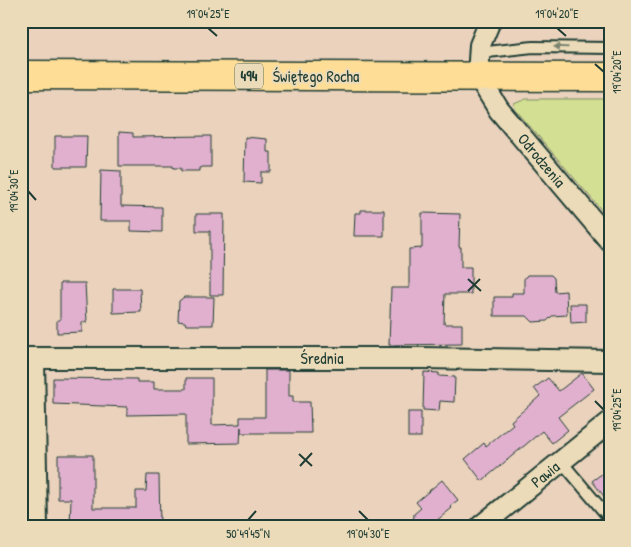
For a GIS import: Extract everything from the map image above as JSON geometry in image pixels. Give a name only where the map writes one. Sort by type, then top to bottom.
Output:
[{"type":"main road","name":"Świętego Rocha","points":[[21,75],[478,64],[610,77]]},
{"type":"street","points":[[478,64],[484,31],[490,21]]},
{"type":"street","name":"Odrodzenia","points":[[478,64],[499,110],[610,241]]},
{"type":"street","name":"Średnia","points":[[37,526],[28,358],[423,358],[610,361]]},
{"type":"street","name":"Pawia","points":[[481,526],[610,422]]},
{"type":"lane","points":[[478,64],[533,47],[610,48]]},
{"type":"lane","points":[[561,462],[610,519]]},
{"type":"green space","points":[[526,99],[610,99],[610,220],[515,109],[514,104]]},
{"type":"building","points":[[119,132],[133,133],[133,137],[211,136],[211,167],[199,168],[199,171],[181,171],[181,168],[173,168],[173,166],[119,166]]},
{"type":"building","points":[[55,136],[87,136],[86,167],[55,167]]},
{"type":"building","points":[[245,137],[267,139],[267,152],[271,152],[271,172],[261,172],[261,183],[244,182]]},
{"type":"building","points":[[101,170],[121,171],[121,206],[162,207],[162,232],[131,231],[131,221],[100,221]]},
{"type":"building","points":[[361,210],[384,210],[384,236],[354,236],[355,213],[361,213]]},
{"type":"building","points":[[422,213],[460,214],[459,247],[461,247],[461,267],[471,267],[471,294],[445,294],[444,324],[462,324],[462,344],[389,345],[391,288],[409,288],[409,249],[422,248]]},
{"type":"building","points":[[196,214],[224,214],[223,295],[210,295],[210,231],[196,231]]},
{"type":"building","points":[[527,275],[551,275],[554,278],[555,292],[566,291],[567,315],[552,316],[547,321],[533,322],[527,316],[494,316],[494,297],[512,297],[512,293],[524,293],[524,279]]},
{"type":"building","points":[[60,283],[85,283],[87,322],[82,322],[82,332],[57,333],[57,320],[60,320]]},
{"type":"building","points":[[113,289],[140,289],[141,312],[113,313]]},
{"type":"building","points":[[184,297],[214,297],[213,325],[186,325],[185,322],[178,321],[179,301]]},
{"type":"building","points":[[570,304],[586,304],[586,322],[571,323]]},
{"type":"building","points":[[265,370],[289,370],[289,396],[293,396],[293,402],[310,402],[311,433],[241,433],[241,427],[240,443],[186,444],[186,414],[127,415],[127,407],[53,404],[53,378],[137,379],[137,382],[154,382],[154,389],[186,389],[186,378],[212,378],[212,425],[240,424],[240,417],[265,417]]},
{"type":"building","points":[[424,372],[439,373],[439,376],[455,377],[454,402],[440,401],[439,411],[423,410]]},
{"type":"building","points":[[582,373],[594,389],[558,417],[568,430],[552,443],[542,431],[482,481],[465,459],[484,443],[486,446],[513,424],[511,421],[540,396],[534,388],[548,378],[559,391]]},
{"type":"building","points":[[408,412],[421,412],[421,437],[408,437]]},
{"type":"building","points":[[58,455],[93,455],[93,508],[136,508],[136,491],[146,491],[147,475],[159,475],[160,526],[70,526],[71,499],[58,499]]},
{"type":"building","points":[[610,468],[610,504],[592,481]]},
{"type":"building","points":[[442,480],[458,500],[450,506],[452,508],[430,526],[413,526],[414,514],[421,508],[416,502]]}]
